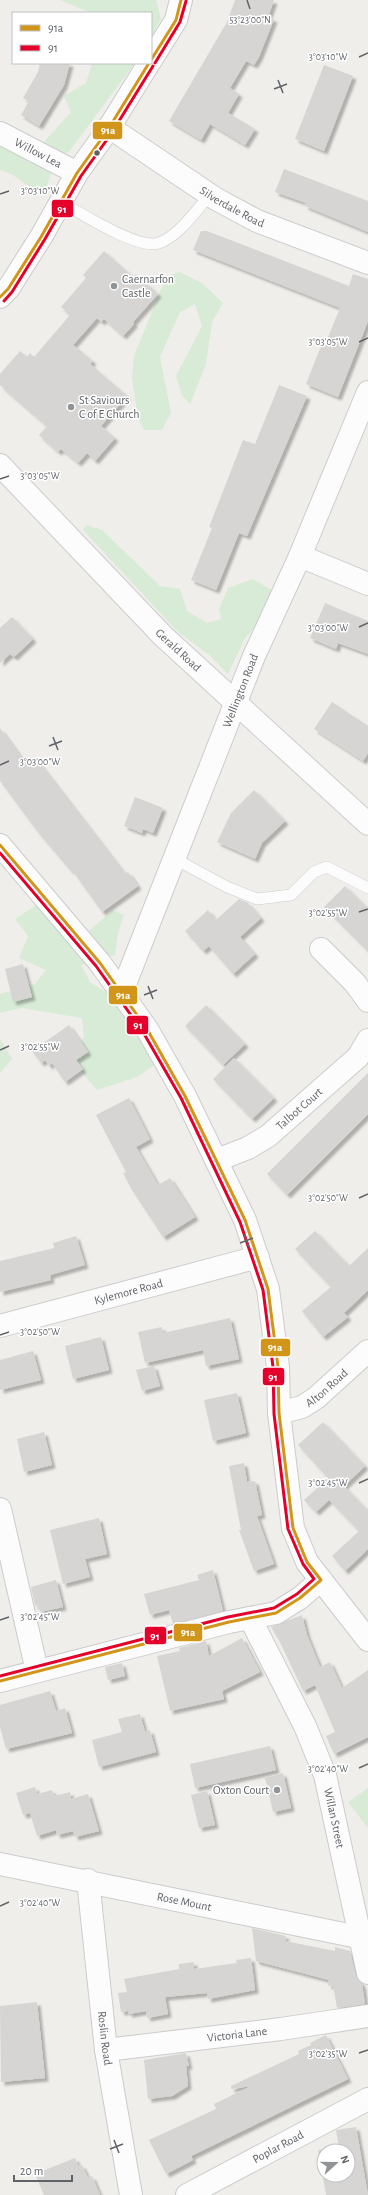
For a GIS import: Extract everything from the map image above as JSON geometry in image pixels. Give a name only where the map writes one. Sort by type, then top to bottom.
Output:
[{"type":"street","points":[[152,58],[176,20],[181,0]]},
{"type":"street","points":[[0,297],[8,289],[41,237],[77,173],[109,128],[148,64]]},
{"type":"street","name":"Silverdale Road","points":[[109,128],[210,195],[257,221],[368,263]]},
{"type":"street","name":"Willow Lea","points":[[0,133],[77,173]]},
{"type":"street","name":"Wellington Road","points":[[122,994],[254,656],[300,556],[368,392]]},
{"type":"street","name":"Gerald Road","points":[[0,465],[163,636],[368,824]]},
{"type":"street","points":[[300,556],[368,584]]},
{"type":"street","points":[[0,845],[100,963],[151,1036],[185,1096],[246,1220],[268,1290],[278,1367],[279,1413],[293,1528],[307,1562],[368,1640]]},
{"type":"street","points":[[321,949],[355,983],[368,1001]]},
{"type":"street","name":"Talbot Court","points":[[217,1160],[248,1148],[268,1136],[358,1057],[368,1040]]},
{"type":"street","name":"Kylemore Road","points":[[0,1326],[258,1257]]},
{"type":"street","name":"Alton Road","points":[[279,1413],[302,1408],[316,1398],[368,1351]]},
{"type":"street","points":[[0,1509],[37,1671]]},
{"type":"street","points":[[0,1681],[250,1618],[276,1613],[300,1598],[321,1580]]},
{"type":"street","name":"Willan Street","points":[[250,1618],[305,1726],[325,1775],[364,1938],[368,1973]]},
{"type":"street","name":"Rose Mount","points":[[0,1864],[88,1880],[364,1938]]},
{"type":"street","name":"Roslin Road","points":[[88,1880],[106,2050],[131,2195]]},
{"type":"street","name":"Victoria Lane","points":[[106,2050],[281,2030],[368,2016]]},
{"type":"street","name":"Poplar Road","points":[[187,2195],[368,2099]]},
{"type":"lane","points":[[61,202],[97,224],[145,243],[158,243],[170,237],[210,195]]},
{"type":"lane","points":[[175,859],[227,887],[257,899],[291,895],[314,872],[327,867],[368,888]]},
{"type":"green space","points":[[60,0],[156,0],[161,19],[152,35],[152,12],[89,12]]},
{"type":"green space","points":[[92,64],[134,64],[68,153],[55,153],[44,142],[71,112],[64,96],[86,83]]},
{"type":"green space","points":[[0,142],[43,151],[51,174],[47,186],[35,190],[14,176],[0,170]]},
{"type":"green space","points":[[179,272],[202,283],[223,303],[212,322],[206,364],[190,404],[182,396],[176,376],[202,326],[195,304],[180,312],[160,357],[171,413],[162,430],[144,430],[138,418],[132,378],[134,356],[166,277]]},
{"type":"green space","points":[[87,525],[102,530],[160,586],[180,589],[187,611],[207,623],[221,619],[219,609],[228,588],[253,579],[275,592],[265,617],[245,638],[228,674],[209,655],[177,631],[83,530]]},
{"type":"green space","points":[[38,904],[84,935],[113,910],[124,915],[118,933],[115,955],[81,965],[90,982],[112,996],[153,1046],[156,1064],[137,1077],[97,1090],[76,1066],[74,1055],[84,1037],[82,1018],[21,1008],[0,1013],[0,994],[35,984],[46,970],[19,958],[28,936],[15,919]]},
{"type":"green space","points":[[0,1039],[12,1059],[0,1073]]},
{"type":"green space","points":[[368,1788],[368,1828],[348,1802]]},
{"type":"building","points":[[235,0],[274,0],[268,17],[274,19],[259,57],[254,65],[246,61],[230,88],[239,94],[228,113],[255,129],[245,145],[210,124],[201,140],[169,121],[227,22]]},
{"type":"building","points":[[40,64],[70,64],[64,85],[39,126],[21,115],[29,101],[23,98],[38,72]]},
{"type":"building","points":[[324,65],[353,76],[324,151],[295,139]]},
{"type":"building","points":[[284,169],[368,201],[368,232],[305,206],[306,203],[275,192]]},
{"type":"building","points":[[201,231],[207,231],[349,286],[353,274],[368,279],[368,321],[338,397],[306,384],[321,346],[324,347],[340,308],[193,250]]},
{"type":"building","name":"St Saviours C of E Church","points":[[104,251],[133,277],[136,274],[158,294],[133,322],[134,324],[123,336],[104,319],[101,322],[97,318],[73,345],[93,361],[90,364],[127,396],[101,426],[115,438],[95,461],[87,453],[78,463],[61,449],[58,452],[39,435],[47,426],[0,385],[0,374],[20,351],[27,357],[30,353],[34,357],[70,315],[61,307],[86,278],[83,275]]},
{"type":"building","points":[[279,385],[307,396],[247,536],[239,533],[216,590],[191,580],[212,528],[209,527],[243,440],[255,444]]},
{"type":"building","points":[[325,603],[368,621],[368,654],[338,643],[336,649],[310,638]]},
{"type":"building","points":[[12,617],[33,639],[14,657],[10,654],[0,663],[0,628]]},
{"type":"building","points":[[332,702],[368,726],[368,753],[363,761],[314,729]]},
{"type":"building","points":[[0,728],[28,767],[37,760],[125,874],[128,872],[138,886],[102,912],[72,870],[71,871],[37,831],[0,781]]},
{"type":"building","points":[[254,790],[285,821],[262,843],[255,859],[217,842],[231,813]]},
{"type":"building","points":[[135,797],[163,808],[153,833],[143,829],[142,833],[124,826]]},
{"type":"building","points":[[345,886],[368,909],[368,951],[324,907]]},
{"type":"building","points":[[239,899],[248,903],[261,918],[240,937],[255,954],[233,974],[209,946],[203,951],[185,931],[208,910],[216,920]]},
{"type":"building","points":[[23,964],[32,997],[13,1002],[5,969]]},
{"type":"building","points":[[206,1005],[245,1044],[223,1065],[185,1026]]},
{"type":"building","points":[[69,1025],[88,1052],[76,1060],[83,1069],[65,1082],[52,1063],[49,1066],[45,1060],[41,1063],[32,1051]]},
{"type":"building","points":[[234,1058],[274,1098],[252,1119],[213,1079]]},
{"type":"building","points":[[368,1073],[368,1114],[287,1195],[267,1174]]},
{"type":"building","points":[[129,1098],[150,1139],[136,1147],[158,1185],[170,1178],[195,1217],[163,1237],[132,1190],[123,1173],[126,1172],[96,1115]]},
{"type":"building","points":[[315,1231],[349,1266],[368,1248],[368,1290],[344,1313],[348,1317],[323,1337],[302,1311],[331,1287],[295,1249]]},
{"type":"building","points":[[76,1236],[85,1265],[50,1275],[51,1280],[0,1292],[0,1261],[54,1248],[53,1243]]},
{"type":"building","points":[[230,1318],[239,1359],[206,1366],[203,1350],[145,1363],[138,1332],[162,1327],[163,1333]]},
{"type":"building","points":[[101,1337],[109,1370],[73,1379],[65,1346]]},
{"type":"building","points":[[33,1351],[41,1380],[0,1390],[0,1360]]},
{"type":"building","points":[[154,1366],[160,1386],[142,1391],[136,1370]]},
{"type":"building","points":[[237,1393],[246,1433],[213,1441],[204,1400]]},
{"type":"building","points":[[323,1422],[365,1466],[344,1486],[368,1511],[368,1549],[345,1571],[332,1556],[359,1531],[329,1500],[316,1512],[304,1500],[328,1478],[298,1445]]},
{"type":"building","points":[[44,1432],[52,1465],[24,1472],[17,1439]]},
{"type":"building","points":[[244,1463],[247,1482],[255,1481],[262,1515],[257,1516],[274,1564],[254,1571],[239,1530],[241,1530],[229,1466]]},
{"type":"building","points":[[99,1518],[107,1554],[85,1559],[90,1577],[63,1584],[50,1530]]},
{"type":"building","points":[[213,1570],[223,1611],[173,1624],[169,1610],[150,1615],[144,1594],[199,1580],[197,1575]]},
{"type":"building","points":[[56,1580],[63,1607],[40,1612],[38,1605],[35,1606],[31,1587]]},
{"type":"building","points":[[302,1615],[307,1635],[320,1667],[330,1662],[342,1688],[368,1670],[368,1737],[334,1754],[326,1736],[335,1732],[315,1685],[303,1691],[280,1642],[271,1627]]},
{"type":"building","points":[[242,1638],[260,1672],[222,1691],[224,1699],[170,1711],[157,1656],[180,1651],[179,1648],[206,1641],[209,1656]]},
{"type":"building","points":[[122,1663],[125,1676],[108,1680],[105,1667]]},
{"type":"building","points":[[50,1691],[56,1711],[65,1708],[72,1733],[6,1749],[0,1727],[0,1705]]},
{"type":"building","points":[[140,1714],[145,1732],[150,1730],[156,1752],[99,1767],[92,1740],[122,1732],[118,1719]]},
{"type":"building","points":[[270,1746],[276,1770],[195,1788],[190,1764]]},
{"type":"building","points":[[283,1773],[291,1808],[273,1812],[265,1778]]},
{"type":"building","points":[[35,1787],[37,1794],[52,1790],[54,1796],[70,1792],[71,1799],[88,1794],[99,1831],[75,1837],[73,1831],[57,1835],[56,1830],[37,1836],[30,1813],[23,1815],[16,1793]]},
{"type":"building","points":[[207,1791],[215,1825],[199,1828],[191,1795]]},
{"type":"building","points":[[252,1928],[286,1936],[285,1941],[335,1951],[335,1947],[350,1951],[356,1976],[362,1984],[365,2004],[337,2008],[333,1985],[328,1986],[329,1980],[256,1961]]},
{"type":"building","points":[[251,1958],[255,1990],[208,1999],[207,1993],[165,1997],[168,2014],[147,2018],[146,2011],[129,2014],[128,2011],[121,2012],[118,1993],[127,1992],[124,1979],[179,1969],[179,1964],[194,1962],[194,1969],[237,1963],[236,1960]]},
{"type":"building","points":[[37,2002],[45,2078],[1,2082],[0,2006]]},
{"type":"building","points":[[326,2035],[348,2079],[191,2156],[193,2160],[166,2174],[149,2140],[216,2109],[214,2104],[251,2086],[231,2089],[231,2086],[299,2054],[298,2051],[311,2045],[310,2043]]},
{"type":"building","points":[[186,2053],[189,2066],[186,2066],[188,2086],[172,2096],[148,2099],[144,2060]]},
{"type":"building","points":[[356,2127],[368,2195],[326,2195],[324,2183],[356,2183],[356,2143],[338,2143],[336,2130]]},
{"type":"building","points":[[75,2158],[78,2166],[82,2165],[88,2178],[92,2176],[100,2195],[44,2195],[35,2174]]},
{"type":"transit line","name":"91a","points":[[152,58],[176,20],[181,0]]},
{"type":"transit line","name":"91","points":[[155,63],[180,22],[186,1]]},
{"type":"transit line","name":"91a","points":[[0,297],[8,289],[41,237],[77,173],[107,131],[148,64]]},
{"type":"transit line","name":"91","points":[[4,301],[12,292],[45,239],[81,176],[111,134],[153,66]]},
{"type":"transit line","name":"91a","points":[[0,845],[100,963],[147,1029],[185,1096],[245,1220],[268,1289],[278,1367],[279,1413],[293,1528],[307,1562],[321,1580],[300,1598],[276,1613],[229,1622],[0,1681]]},
{"type":"transit line","name":"91","points":[[0,853],[96,966],[143,1032],[181,1098],[240,1222],[263,1290],[273,1367],[274,1414],[288,1529],[303,1564],[314,1579],[297,1594],[274,1608],[228,1617],[0,1676]]},
{"type":"place","name":"Caernarfon Castle","points":[[114,286]]},
{"type":"place","name":"St Saviours C of E Church","points":[[71,407]]},
{"type":"place","name":"Oxton Court","points":[[277,1790]]}]
